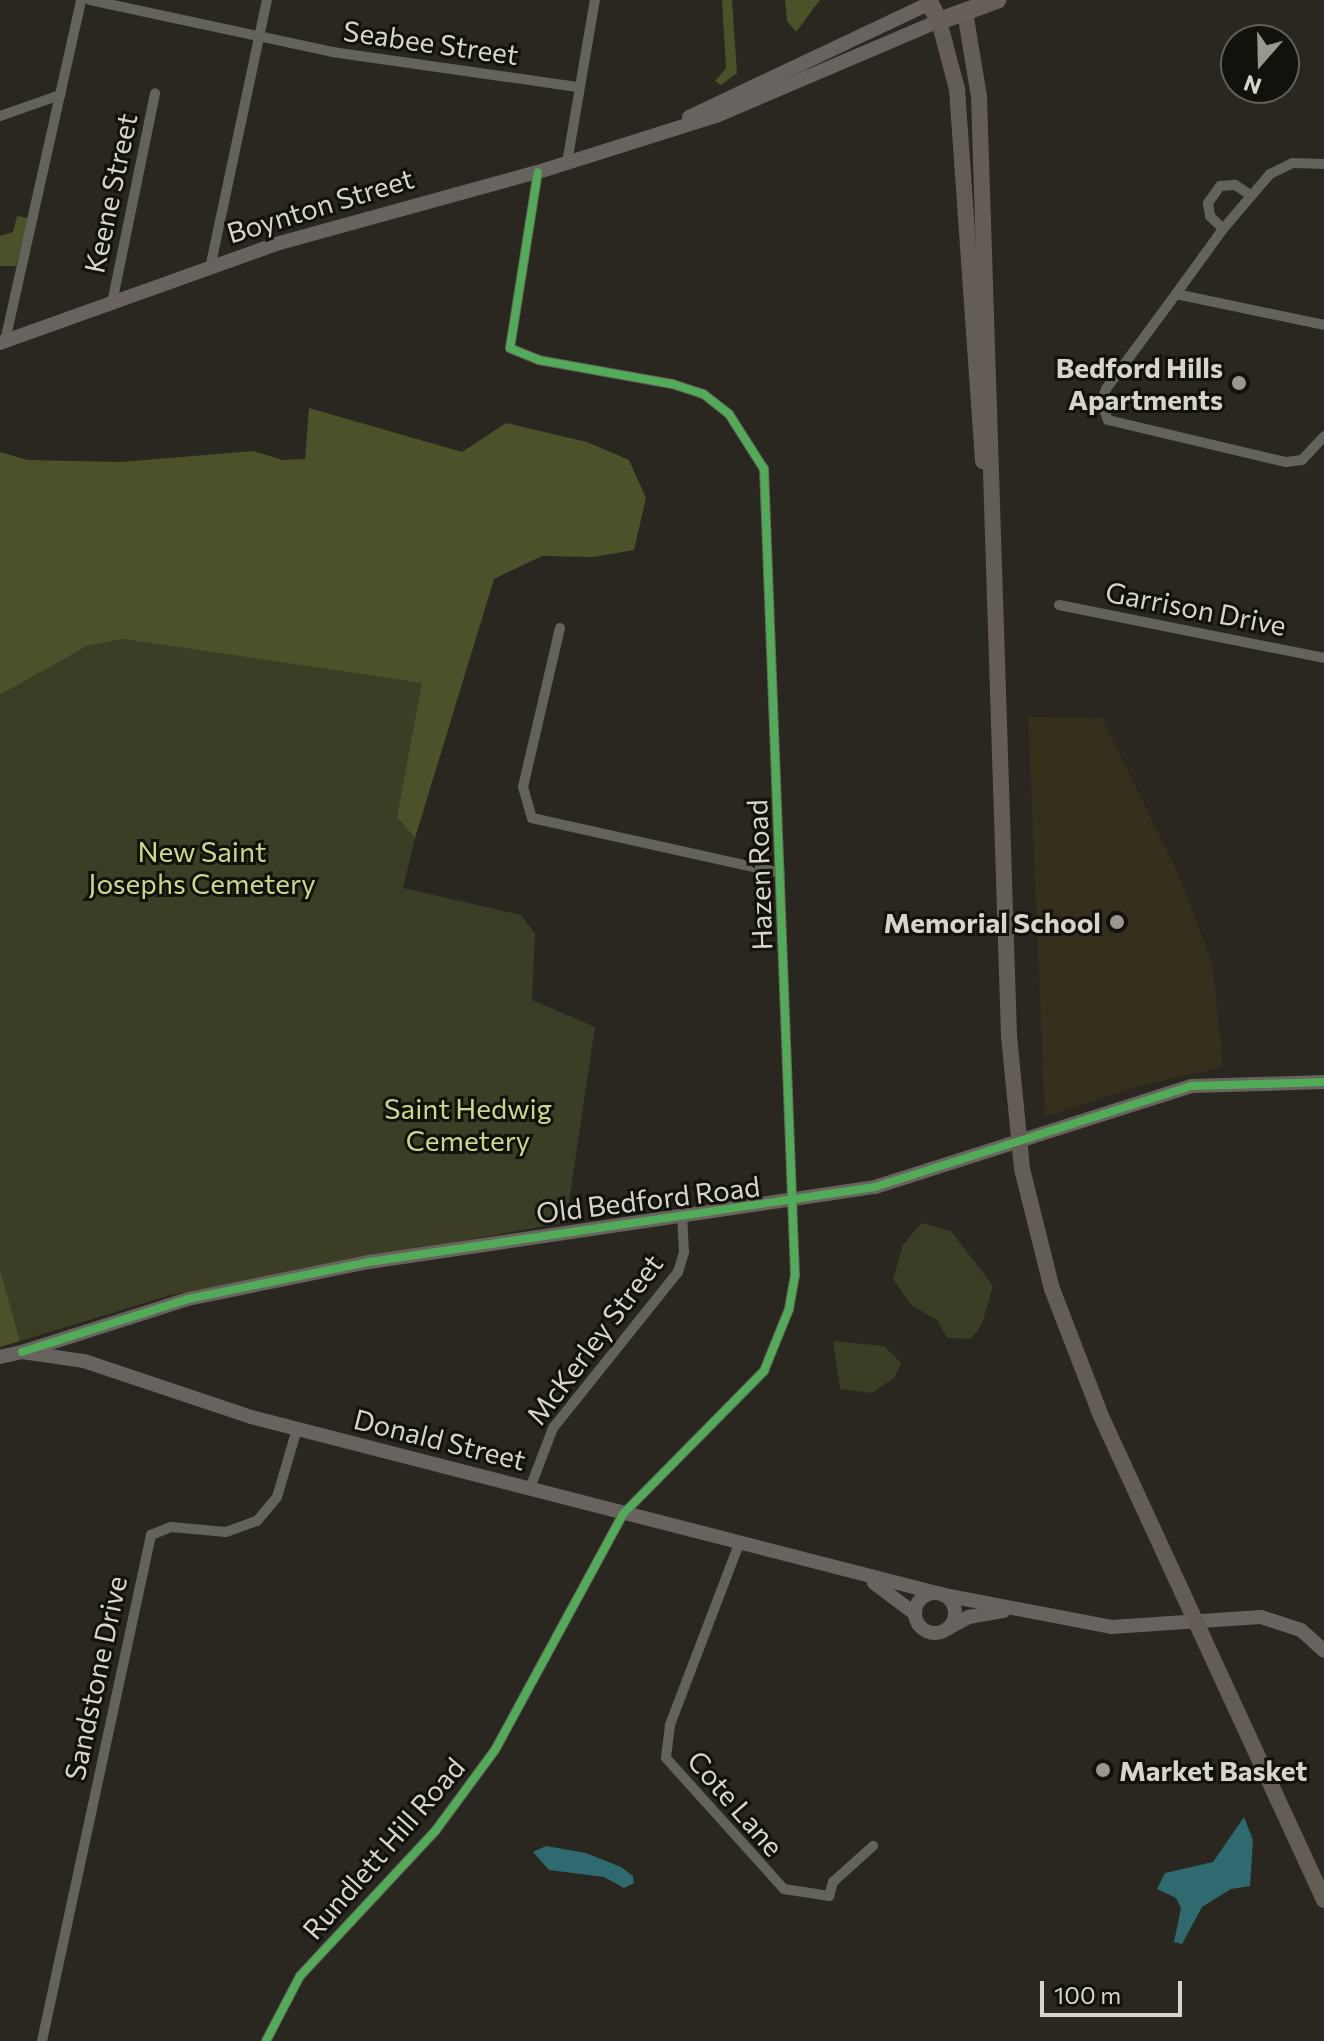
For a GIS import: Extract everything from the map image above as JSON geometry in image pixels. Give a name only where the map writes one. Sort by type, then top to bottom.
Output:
[{"type":"highway","points":[[933,1],[939,21],[962,6],[997,0]]},
{"type":"main road","points":[[962,6],[979,97],[1010,1070],[1024,1181],[1063,1322],[1192,1623],[1324,1900]]},
{"type":"main road","points":[[939,21],[957,89],[997,638]]},
{"type":"street","points":[[3,342],[81,0]]},
{"type":"street","name":"Seabee Street","points":[[90,0],[375,60],[578,87]]},
{"type":"street","points":[[210,268],[267,0]]},
{"type":"street","points":[[567,163],[595,0]]},
{"type":"street","name":"Boynton Street","points":[[660,132],[933,1]]},
{"type":"street","name":"Boynton Street","points":[[3,342],[317,232],[538,172],[758,102],[939,21]]},
{"type":"street","name":"Keene Street","points":[[112,303],[155,93]]},
{"type":"street","points":[[0,116],[60,95]]},
{"type":"street","points":[[1324,164],[1293,163],[1270,174],[1249,194],[1106,389],[1101,402],[1108,420],[1286,462],[1302,460],[1324,436]]},
{"type":"street","name":"Hazen Road","points":[[538,172],[510,348],[539,360],[639,377],[703,394],[729,414],[750,439],[764,469],[768,502],[795,1275],[789,1309],[764,1371],[623,1514]]},
{"type":"street","points":[[1223,229],[1207,210],[1210,195],[1227,184],[1249,194]]},
{"type":"street","points":[[1176,294],[1324,325]]},
{"type":"street","name":"Garrison Drive","points":[[1059,605],[1324,658]]},
{"type":"street","points":[[560,628],[523,787],[532,818],[780,873]]},
{"type":"street","name":"Old Bedford Road","points":[[22,1352],[188,1299],[326,1270],[792,1202],[875,1187],[1192,1086],[1324,1082]]},
{"type":"street","name":"McKerley Street","points":[[530,1488],[553,1428],[678,1272],[684,1252],[682,1216]]},
{"type":"street","points":[[71,1334],[84,1361]]},
{"type":"street","name":"Donald Street","points":[[0,1357],[22,1352],[84,1361],[297,1429],[940,1594],[1111,1627],[1247,1617],[1277,1619],[1301,1630],[1324,1651]]},
{"type":"street","name":"Sandstone Drive","points":[[42,2041],[151,1535],[171,1527],[226,1532],[257,1521],[278,1497],[297,1429]]},
{"type":"street","name":"Rundlett Hill Road","points":[[266,2041],[300,1976],[436,1830],[495,1750],[623,1514]]},
{"type":"street","name":"Cote Lane","points":[[739,1544],[670,1725],[666,1758],[771,1880],[792,1892],[829,1896],[833,1882],[873,1846]]},
{"type":"street","name":"Donald Street","points":[[868,1578],[914,1613],[918,1624],[928,1632],[947,1629],[969,1617],[1015,1610]]},
{"type":"street","points":[[914,1613],[919,1599],[940,1594],[955,1611],[947,1629]]},
{"type":"shaded area","name":"Memorial School","points":[[1028,717],[1102,718],[1180,878],[1213,966],[1223,1067],[1140,1086],[1045,1117]]},
{"type":"green space","points":[[722,0],[732,0],[737,73],[721,85],[715,81],[726,68]]},
{"type":"green space","points":[[785,0],[820,0],[796,32],[787,21]]},
{"type":"green space","points":[[17,216],[28,218],[16,266],[0,266],[0,236],[13,232]]},
{"type":"green space","points":[[309,408],[462,452],[506,423],[587,442],[629,460],[646,498],[634,550],[593,557],[542,556],[494,579],[415,838],[397,817],[422,683],[123,639],[87,646],[0,695],[0,452],[28,460],[121,462],[253,451],[283,460],[305,459]]},
{"type":"green space","name":"New Saint Josephs Cemetery","points":[[123,639],[423,683],[397,817],[415,838],[403,888],[521,915],[535,934],[532,1000],[595,1027],[566,1222],[171,1295],[20,1341],[0,1270],[0,695],[87,646]]},
{"type":"green space","points":[[921,1223],[951,1231],[993,1286],[982,1324],[971,1339],[947,1338],[937,1320],[911,1305],[893,1279],[903,1245]]},
{"type":"green space","points":[[0,1270],[20,1341],[0,1347]]},
{"type":"green space","points":[[833,1341],[884,1346],[901,1363],[894,1378],[872,1393],[840,1389]]},
{"type":"water","points":[[1244,1817],[1253,1840],[1250,1886],[1231,1889],[1202,1907],[1182,1944],[1174,1942],[1181,1908],[1176,1898],[1157,1889],[1165,1873],[1213,1862]]},
{"type":"water","points":[[546,1846],[586,1853],[621,1867],[633,1876],[634,1883],[624,1888],[604,1877],[549,1870],[533,1852]]},
{"type":"cycle path","points":[[266,2041],[300,1976],[436,1830],[495,1750],[623,1514],[764,1371],[789,1309],[795,1275],[764,469],[729,414],[703,394],[672,384],[539,360],[510,348],[538,172]]},
{"type":"cycle path","points":[[22,1352],[188,1299],[369,1262],[875,1187],[1192,1086],[1324,1082]]},
{"type":"place","name":"Bedford Hills Apartments","points":[[1239,383]]},
{"type":"place","name":"Memorial School","points":[[1117,922]]},
{"type":"place","name":"Market Basket","points":[[1103,1770]]},
{"type":"park label","name":"Saint Hedwig Cemetery","points":[[468,1124]]}]
